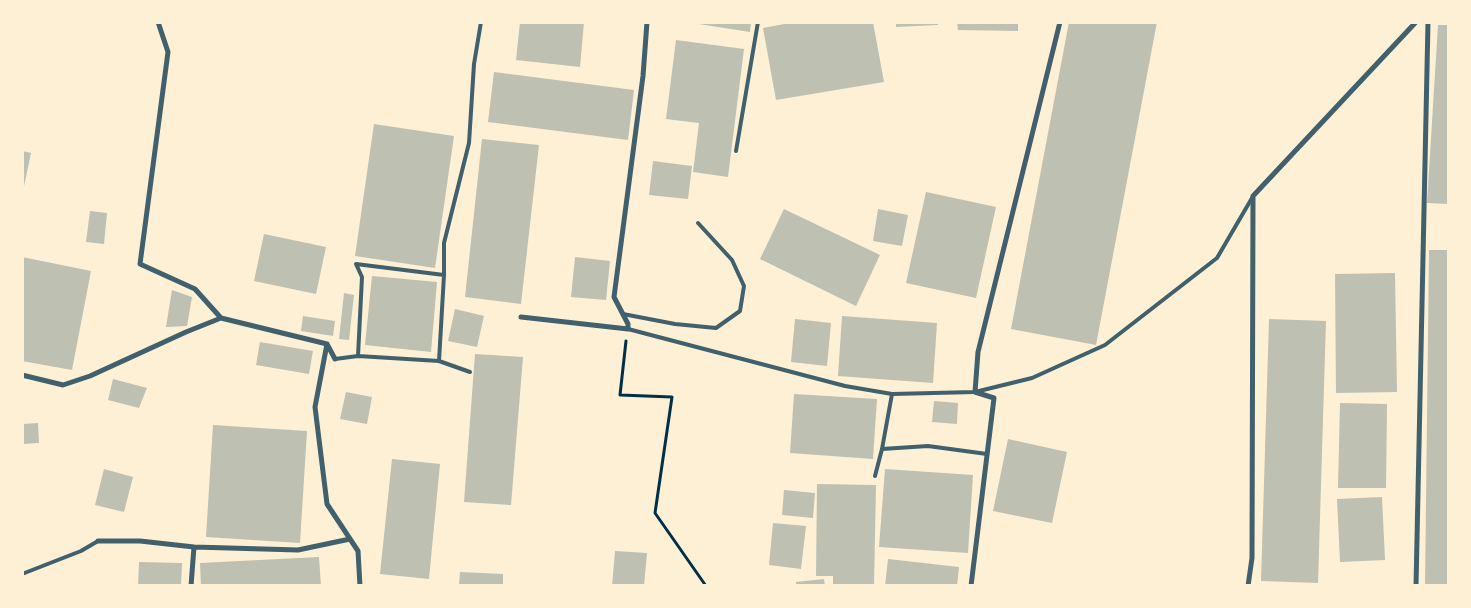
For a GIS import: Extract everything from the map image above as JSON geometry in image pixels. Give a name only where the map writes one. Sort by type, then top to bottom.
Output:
[{"type":"street","points":[[158,22],[168,52],[140,264],[195,289],[222,318],[327,344],[335,359]]},
{"type":"street","points":[[520,317],[628,329],[628,324],[614,297],[643,76],[647,22]]},
{"type":"street","points":[[971,586],[994,398],[975,392],[978,352],[1060,22]]},
{"type":"street","points":[[1248,586],[1252,558],[1254,196],[1416,22]]},
{"type":"street","points":[[1416,586],[1428,22]]},
{"type":"street","points":[[22,375],[63,385],[90,376],[186,332],[222,318]]},
{"type":"street","points":[[327,344],[314,407],[327,504],[358,551],[360,586]]},
{"type":"street","points":[[98,541],[140,541],[194,547],[298,550],[350,539]]},
{"type":"street","points":[[190,586],[194,547]]},
{"type":"lane","points":[[439,361],[444,243],[469,143],[474,64],[481,22]]},
{"type":"lane","points":[[736,151],[758,22]]},
{"type":"lane","points":[[628,329],[845,386],[892,394],[975,392],[1032,378],[1105,345],[1217,258],[1254,196]]},
{"type":"lane","points":[[623,314],[675,324],[716,328],[740,311],[744,286],[732,260],[698,223]]},
{"type":"lane","points":[[358,356],[362,277],[356,264],[444,275]]},
{"type":"lane","points":[[335,359],[358,356],[439,361],[470,372]]},
{"type":"lane","points":[[875,476],[892,394]]},
{"type":"lane","points":[[882,449],[928,446],[987,454]]},
{"type":"lane","points":[[22,574],[80,551],[98,541]]},
{"type":"path","points":[[628,329],[620,395],[672,397],[655,513],[706,586]]},
{"type":"building","points":[[520,22],[584,22],[580,67],[516,60]]},
{"type":"building","points":[[686,22],[751,22],[750,32]]},
{"type":"building","points":[[795,22],[873,22],[884,82],[776,100],[763,28]]},
{"type":"building","points":[[896,22],[938,22],[938,25],[896,27]]},
{"type":"building","points":[[957,22],[1018,22],[1018,31],[958,30]]},
{"type":"building","points":[[1069,22],[1157,22],[1096,345],[1011,329]]},
{"type":"building","points":[[1438,25],[1448,25],[1448,204],[1427,203]]},
{"type":"building","points":[[676,40],[744,49],[728,177],[693,172],[699,123],[666,119]]},
{"type":"building","points":[[494,72],[634,90],[628,140],[488,122]]},
{"type":"building","points":[[374,124],[454,136],[435,268],[355,256]]},
{"type":"building","points":[[482,139],[539,145],[521,304],[465,297]]},
{"type":"building","points":[[22,151],[31,153],[23,191],[22,191]]},
{"type":"building","points":[[653,161],[692,166],[688,199],[649,195]]},
{"type":"building","points":[[926,192],[996,207],[976,298],[906,283]]},
{"type":"building","points":[[784,209],[880,255],[856,306],[760,259]]},
{"type":"building","points":[[878,209],[908,215],[902,246],[873,241]]},
{"type":"building","points":[[90,211],[107,213],[104,244],[86,242]]},
{"type":"building","points":[[264,234],[326,247],[316,294],[254,281]]},
{"type":"building","points":[[1429,250],[1448,250],[1448,586],[1425,586]]},
{"type":"building","points":[[22,257],[91,271],[72,370],[22,361]]},
{"type":"building","points":[[575,257],[610,261],[606,300],[571,297]]},
{"type":"building","points":[[1395,273],[1397,392],[1336,393],[1335,274]]},
{"type":"building","points":[[372,276],[437,282],[431,352],[365,345]]},
{"type":"building","points":[[172,290],[192,297],[187,326],[166,327]]},
{"type":"building","points":[[344,293],[354,295],[349,340],[339,339]]},
{"type":"building","points":[[455,309],[484,316],[477,347],[448,341]]},
{"type":"building","points":[[303,316],[335,321],[333,336],[301,331]]},
{"type":"building","points":[[842,316],[937,323],[933,383],[838,376]]},
{"type":"building","points":[[795,319],[831,323],[827,366],[791,362]]},
{"type":"building","points":[[1269,319],[1326,321],[1318,583],[1261,581]]},
{"type":"building","points":[[260,342],[313,351],[309,374],[256,365]]},
{"type":"building","points":[[475,354],[523,357],[511,505],[464,502]]},
{"type":"building","points":[[113,379],[147,388],[139,408],[108,400]]},
{"type":"building","points":[[346,392],[372,397],[367,424],[340,419]]},
{"type":"building","points":[[794,394],[877,399],[873,459],[790,453]]},
{"type":"building","points":[[934,401],[958,403],[957,424],[932,422]]},
{"type":"building","points":[[1340,403],[1387,404],[1386,488],[1338,488]]},
{"type":"building","points":[[38,423],[39,443],[22,444],[22,424]]},
{"type":"building","points":[[213,425],[307,431],[300,543],[206,537]]},
{"type":"building","points":[[1008,439],[1067,452],[1052,523],[993,511]]},
{"type":"building","points":[[392,459],[440,464],[429,579],[380,574]]},
{"type":"building","points":[[104,469],[133,477],[124,512],[95,505]]},
{"type":"building","points":[[885,469],[973,475],[968,553],[879,547]]},
{"type":"building","points":[[817,484],[876,485],[874,586],[833,586],[833,576],[816,576]]},
{"type":"building","points":[[784,490],[815,493],[813,518],[782,515]]},
{"type":"building","points":[[1382,497],[1385,560],[1340,562],[1337,499]]},
{"type":"building","points":[[773,523],[806,526],[801,569],[769,565]]},
{"type":"building","points":[[615,551],[647,553],[644,586],[612,586]]},
{"type":"building","points":[[319,557],[321,586],[201,586],[200,563]]},
{"type":"building","points":[[888,559],[959,567],[957,586],[885,586]]},
{"type":"building","points":[[139,562],[182,563],[181,586],[138,586]]},
{"type":"building","points":[[460,572],[503,574],[503,586],[459,586]]},
{"type":"building","points":[[824,579],[825,586],[796,586],[796,582]]}]
